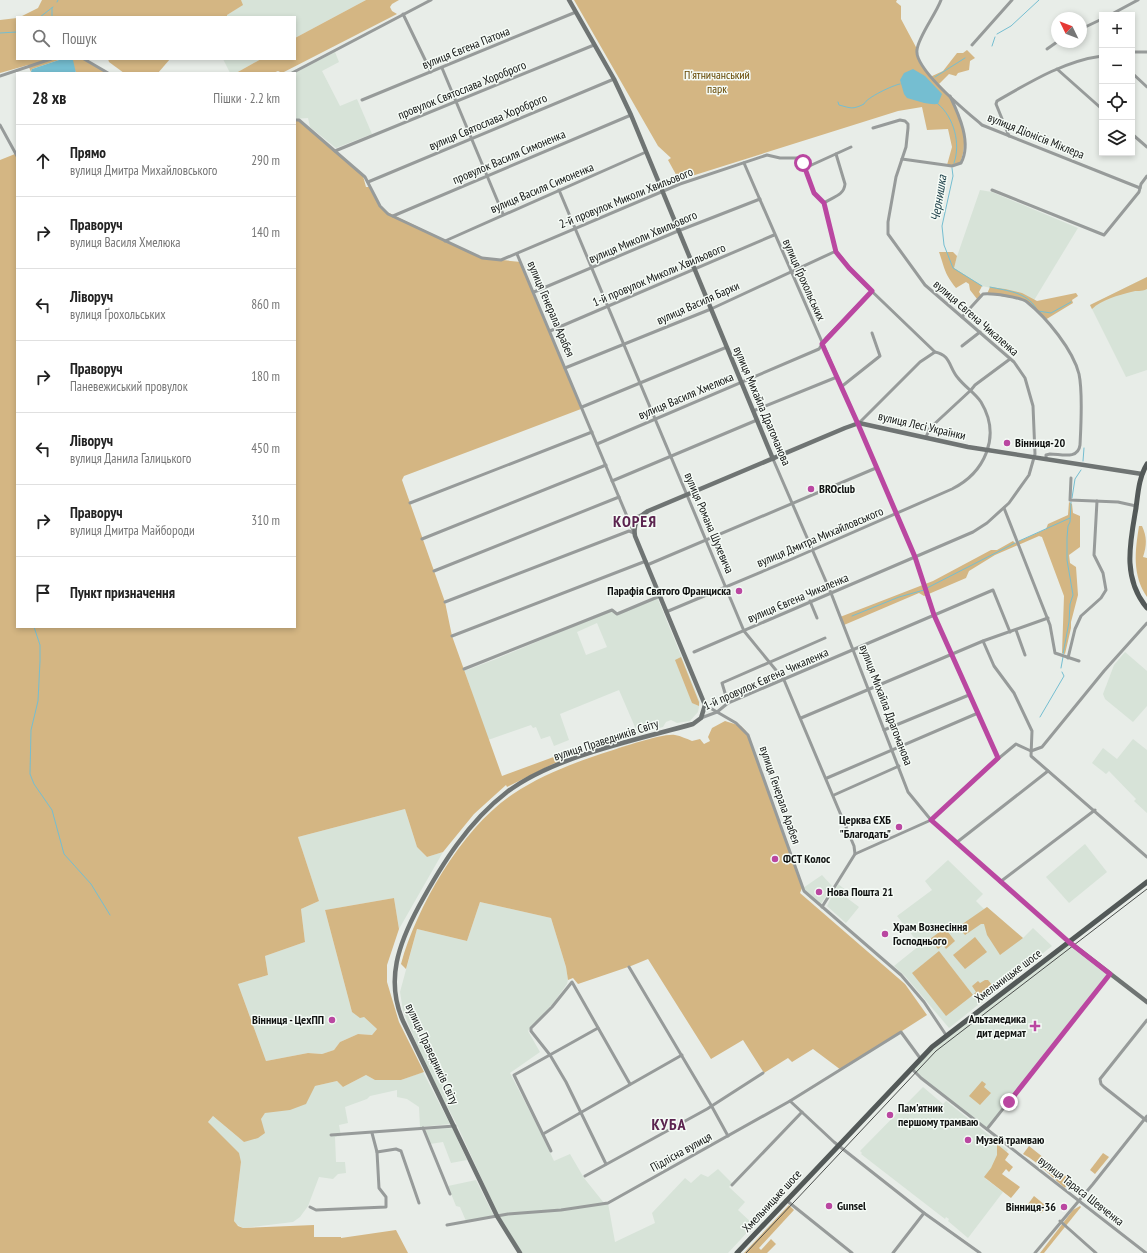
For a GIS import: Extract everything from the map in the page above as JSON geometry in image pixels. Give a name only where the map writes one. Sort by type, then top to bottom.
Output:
[{"type":"main road","name":"вулиця Михайла Драгоманова","points":[[569,0],[614,79],[631,115],[773,459]]},
{"type":"main road","name":"вулиця Лесі Українки","points":[[634,534],[636,521],[648,512],[858,424],[869,424],[988,450],[1142,474]]},
{"type":"main road","points":[[1147,464],[1142,474],[1136,506],[1129,563],[1136,590],[1147,608]]},
{"type":"main road","points":[[634,534],[705,705],[701,718]]},
{"type":"main road","name":"вулиця Праведників Світу","points":[[520,1253],[497,1216],[455,1126],[423,1066],[400,1013],[393,982],[400,950],[406,932],[429,887],[456,845],[471,826],[493,804],[509,791],[532,778],[569,761],[624,742],[693,724],[701,718]]},
{"type":"main road","name":"Хмельницьке шосе","points":[[737,1253],[920,1058],[946,1035],[1147,882]]},
{"type":"main road","points":[[1069,942],[1147,1002]]},
{"type":"street","points":[[294,72],[430,0]]},
{"type":"street","name":"вулиця Діонісія Міклера","points":[[941,0],[918,46],[917,53],[923,68],[949,94],[982,125],[1140,188]]},
{"type":"street","points":[[972,45],[1012,0]]},
{"type":"street","points":[[1116,12],[1138,0]]},
{"type":"street","name":"вулиця Євгена Патона","points":[[362,100],[576,12]]},
{"type":"street","points":[[403,14],[431,72]]},
{"type":"street","points":[[1087,26],[1099,20]]},
{"type":"street","name":"провулок Святослава Хороброго","points":[[335,151],[594,45]]},
{"type":"street","points":[[1047,50],[1051,47]]},
{"type":"street","points":[[1135,52],[1147,52]]},
{"type":"street","points":[[1009,136],[996,104],[997,101],[1057,69],[1082,59],[1099,56]]},
{"type":"street","points":[[0,76],[48,60]]},
{"type":"street","points":[[86,60],[106,72]]},
{"type":"street","points":[[442,68],[503,214]]},
{"type":"street","points":[[1057,69],[1099,106]]},
{"type":"street","points":[[1135,76],[1147,87]]},
{"type":"street","name":"вулиця Святослава Хороброго","points":[[368,182],[614,79]]},
{"type":"street","points":[[902,159],[952,166],[958,166],[961,163],[963,157],[964,137],[958,112],[949,94]]},
{"type":"street","name":"провулок Василя Симоненка","points":[[393,216],[631,115]]},
{"type":"street","name":"вулиця Генерала Арабея","points":[[296,120],[299,120],[368,182],[380,206],[393,216],[482,258],[501,260],[517,254],[634,534]]},
{"type":"street","name":"вулиця Євгена Чикаленка","points":[[694,652],[973,532],[987,523],[1004,508],[1029,475],[1035,457],[1035,426],[1030,392],[1023,375],[1010,359],[925,285],[888,234],[888,222],[896,177],[902,159],[908,124],[905,121],[900,120],[873,128]]},
{"type":"street","points":[[0,125],[16,154]]},
{"type":"street","points":[[1135,137],[1147,147]]},
{"type":"street","points":[[744,163],[769,155],[780,158],[794,157],[800,160],[805,168],[851,147]]},
{"type":"street","name":"вулиця Василя Симоненка","points":[[445,241],[503,214],[646,152]]},
{"type":"street","points":[[824,203],[842,193],[844,189],[845,184],[836,154]]},
{"type":"street","name":"2-й провулок Миколи Хвильового","points":[[517,254],[680,184],[744,163]]},
{"type":"street","name":"вулиця Ґрохольських","points":[[744,163],[774,235],[897,514],[915,557],[934,615],[998,758]]},
{"type":"street","name":"вулиця Дмитра Михайловського","points":[[666,612],[897,514],[967,481],[978,470],[988,450],[990,434],[986,414],[980,401],[956,376],[948,358],[935,352],[849,268],[836,252],[824,203],[814,193],[805,168]]},
{"type":"street","points":[[992,190],[1104,235],[1139,192],[1147,176]]},
{"type":"street","name":"вулиця Романа Шухевича","points":[[559,190],[744,630],[771,661],[784,680],[834,795],[854,846],[855,854]]},
{"type":"street","name":"вулиця Миколи Хвильового","points":[[534,292],[592,269],[678,231],[760,199]]},
{"type":"street","name":"1-й провулок Миколи Хвильового","points":[[550,331],[774,235]]},
{"type":"street","name":"вулиця Василя Барки","points":[[565,368],[711,308],[836,252]]},
{"type":"street","name":"вулиця Василя Хмелюка","points":[[597,444],[819,349],[872,291]]},
{"type":"street","points":[[962,317],[983,294],[1020,299],[1027,302],[1055,330],[1079,375],[1080,445],[1078,452],[1074,455],[1050,454],[1046,455],[1046,459]]},
{"type":"street","points":[[962,346],[980,332]]},
{"type":"street","points":[[841,386],[880,356],[872,333]]},
{"type":"street","points":[[582,407],[727,347]]},
{"type":"street","points":[[858,424],[920,362],[935,352]]},
{"type":"street","points":[[926,437],[930,428],[977,383],[1010,359]]},
{"type":"street","points":[[753,411],[837,377]]},
{"type":"street","points":[[612,481],[670,455],[757,420]]},
{"type":"street","points":[[410,503],[592,432]]},
{"type":"street","name":"вулиця Михайла Драгоманова","points":[[773,459],[831,593],[908,792],[931,820],[1069,942]]},
{"type":"street","points":[[422,539],[606,465]]},
{"type":"street","points":[[452,636],[455,637],[707,540],[876,468]]},
{"type":"street","points":[[1071,478],[1069,499],[1071,500],[1118,502],[1136,506]]},
{"type":"street","points":[[434,572],[619,497]]},
{"type":"street","points":[[1068,658],[1075,629],[1081,616],[1101,598],[1106,590],[1103,573],[1094,554],[1097,501]]},
{"type":"street","points":[[1004,508],[1048,618],[1055,653],[1079,661]]},
{"type":"street","points":[[629,520],[648,512]]},
{"type":"street","points":[[445,602],[629,531],[634,534]]},
{"type":"street","name":"1-й провулок Євгена Чикаленка","points":[[701,718],[717,712],[728,704],[853,649],[993,590],[1010,632]]},
{"type":"street","points":[[464,669],[612,610],[617,614],[660,596]]},
{"type":"street","points":[[810,602],[817,618]]},
{"type":"street","points":[[801,718],[983,641],[1048,618]]},
{"type":"street","points":[[822,907],[855,854],[931,820],[998,758],[1016,744],[1031,751],[1042,747],[1104,671],[1147,624]]},
{"type":"street","points":[[1016,630],[1026,655]]},
{"type":"street","points":[[728,704],[722,683],[825,638]]},
{"type":"street","points":[[983,641],[994,666],[1014,693],[1032,731],[1032,756],[1095,810],[1147,858]]},
{"type":"street","points":[[884,730],[969,695]]},
{"type":"street","name":"вулиця Генерала Арабея","points":[[705,705],[736,722],[748,735],[802,888],[905,979],[924,1002],[946,1035]]},
{"type":"street","points":[[826,778],[978,713]]},
{"type":"street","points":[[834,795],[899,766]]},
{"type":"street","points":[[956,843],[1048,771]]},
{"type":"street","points":[[1000,882],[1095,810]]},
{"type":"street","points":[[629,967],[682,1055],[728,1136]]},
{"type":"street","points":[[987,1129],[1110,974]]},
{"type":"street","points":[[606,1164],[550,1055],[531,1031],[572,982],[630,1084]]},
{"type":"street","points":[[1146,1120],[1104,1087],[1101,1084],[1100,1079],[1147,1020]]},
{"type":"street","points":[[550,1150],[514,1075],[598,1028]]},
{"type":"street","name":"Підлісна вулиця","points":[[447,1225],[497,1216],[561,1210],[608,1203],[790,1101],[901,1032],[920,1058]]},
{"type":"street","points":[[543,1134],[682,1055]]},
{"type":"street","name":"вулиця Тараса Шевченка","points":[[911,1068],[1145,1253]]},
{"type":"street","points":[[585,1176],[711,1105],[763,1073]]},
{"type":"street","points":[[790,1101],[838,1145],[924,1213],[980,1253]]},
{"type":"street","points":[[732,1185],[802,1112]]},
{"type":"street","points":[[1037,1252],[1060,1221],[1146,1120],[1147,1116]]},
{"type":"street","points":[[331,1135],[455,1126]]},
{"type":"street","points":[[423,1128],[450,1194]]},
{"type":"street","points":[[310,1207],[316,1210],[385,1208],[388,1201],[379,1188],[377,1152],[372,1132]]},
{"type":"street","points":[[377,1152],[396,1149],[401,1151],[419,1203]]},
{"type":"street","points":[[786,1200],[852,1253]]},
{"type":"street","points":[[893,1253],[924,1213]]},
{"type":"street","points":[[1060,1221],[1096,1253]]},
{"type":"shaded area","points":[[241,0],[366,0],[296,37],[296,16],[227,16],[242,5]]},
{"type":"shaded area","points":[[335,52],[339,62],[322,71],[340,106],[357,99],[372,134],[336,148],[310,127],[308,118],[296,119],[296,72]]},
{"type":"shaded area","points":[[224,60],[259,60],[238,72],[230,72]]},
{"type":"shaded area","points":[[980,190],[992,192],[1078,228],[1033,302],[1022,295],[982,286],[953,268]]},
{"type":"shaded area","points":[[1147,277],[1147,370],[1126,377],[1090,305]]},
{"type":"shaded area","points":[[657,597],[700,702],[698,712],[690,721],[677,723],[671,720],[666,722],[663,727],[638,734],[619,690],[560,714],[569,740],[554,746],[550,736],[541,739],[536,727],[533,728],[531,725],[488,740],[464,669],[467,670],[496,659],[612,610],[618,614]],"holes":[[[597,623],[607,647],[586,655],[577,632]]]},
{"type":"shaded area","points":[[1125,652],[1147,671],[1147,706],[1133,722],[1105,699],[1103,694],[1114,665]]},
{"type":"shaded area","points":[[1133,739],[1147,750],[1147,813],[1134,801],[1136,799],[1109,771],[1106,774],[1092,763],[1103,748],[1117,759]]},
{"type":"shaded area","points":[[405,809],[417,847],[427,857],[443,852],[399,929],[394,898],[325,910],[352,1012],[364,1017],[377,1029],[372,1035],[358,1034],[340,1042],[334,1050],[322,1054],[308,1053],[266,1061],[238,984],[268,975],[265,956],[305,942],[301,909],[319,901],[298,837]]},
{"type":"shaded area","points":[[1085,844],[1107,872],[1069,903],[1046,877]]},
{"type":"shaded area","points":[[948,860],[983,894],[976,901],[984,909],[987,907],[1023,938],[1033,928],[1052,946],[949,1028],[905,976],[894,966],[920,945],[897,916],[932,890],[925,881]]},
{"type":"shaded area","points":[[822,875],[832,886],[821,904],[803,888]]},
{"type":"shaded area","points":[[838,884],[847,891],[847,898],[859,907],[846,923],[827,906]]},
{"type":"shaded area","points":[[480,902],[551,918],[566,967],[568,980],[567,984],[555,1001],[528,1031],[540,1052],[510,1073],[554,1161],[570,1154],[584,1178],[604,1203],[608,1203],[615,1242],[655,1223],[652,1213],[685,1178],[691,1183],[701,1174],[708,1177],[718,1169],[732,1183],[729,1187],[745,1202],[738,1210],[754,1225],[728,1253],[523,1253],[520,1250],[497,1212],[457,1125],[424,1062],[403,1011],[400,992],[417,929],[467,941]]},
{"type":"shaded area","points":[[1070,943],[1110,974],[986,1130],[912,1069],[934,1048]]},
{"type":"shaded area","points":[[423,1072],[450,1124],[420,1127],[419,1107],[407,1099],[397,1097],[397,1090],[370,1096],[367,1099],[345,1107],[348,1123],[339,1125],[341,1136],[335,1137],[336,1162],[345,1162],[346,1173],[338,1174],[333,1179],[319,1177],[308,1206],[300,1217],[293,1222],[243,1228],[236,1224],[234,1221],[241,1162],[208,1122],[213,1116],[244,1142],[265,1113],[315,1086],[337,1081],[343,1087],[366,1075],[375,1080],[401,1080]]},
{"type":"shaded area","points":[[923,1087],[943,1104],[946,1101],[1008,1150],[986,1179],[1003,1192],[968,1238],[948,1221],[949,1219],[946,1217],[945,1219],[861,1154],[862,1153],[860,1151]]},
{"type":"shaded area","points":[[452,1128],[467,1160],[451,1163],[443,1142],[430,1144],[425,1130]]},
{"type":"shaded area","points":[[476,1180],[494,1216],[466,1221],[460,1207],[456,1206],[448,1186]]},
{"type":"green space","points":[[42,0],[241,0],[243,5],[227,16],[22,16],[38,8]]},
{"type":"green space","points":[[366,0],[399,0],[390,7],[392,11],[397,14],[284,72],[238,72],[259,60],[296,60],[296,37]]},
{"type":"green space","name":"П'ятничанський парк","points":[[574,0],[897,0],[896,2],[901,6],[901,19],[917,49],[917,56],[930,77],[943,71],[957,53],[963,53],[967,50],[975,58],[970,61],[969,70],[958,73],[956,76],[949,74],[939,84],[952,101],[961,122],[964,144],[963,155],[959,165],[947,165],[952,147],[948,129],[927,130],[922,107],[898,111],[679,180],[668,160],[671,158],[658,146]]},
{"type":"green space","points":[[16,18],[16,60],[59,60],[32,69],[31,72],[28,65],[0,73],[0,20]]},
{"type":"green space","points":[[71,60],[84,60],[105,72],[76,72]]},
{"type":"green space","points":[[108,60],[169,60],[159,72],[123,72]]},
{"type":"green space","points":[[296,120],[299,120],[363,176],[366,187],[370,187],[383,210],[482,258],[521,262],[581,409],[404,476],[402,480],[445,602],[452,636],[502,776],[559,755],[561,760],[507,787],[506,785],[474,814],[443,852],[427,857],[417,847],[405,809],[298,837],[319,901],[301,909],[305,942],[265,956],[268,975],[238,984],[266,1061],[308,1053],[322,1054],[334,1050],[340,1042],[358,1034],[372,1035],[377,1029],[364,1017],[360,1018],[352,1012],[325,910],[394,898],[399,929],[387,965],[387,982],[399,1022],[424,1072],[401,1080],[375,1080],[366,1075],[343,1087],[337,1081],[315,1086],[306,1104],[290,1110],[265,1113],[261,1119],[265,1133],[258,1138],[244,1142],[213,1116],[208,1122],[239,1153],[241,1162],[234,1221],[238,1226],[243,1228],[314,1225],[314,1237],[341,1238],[396,1230],[408,1253],[0,1253],[0,160],[15,154],[16,628],[296,628]]},
{"type":"green space","points":[[939,252],[953,252],[957,256],[954,268],[982,286],[979,292],[981,295],[977,299],[970,290],[969,284],[966,282],[956,288],[947,274]]},
{"type":"green space","points":[[1147,277],[1147,289],[1133,291],[1110,298],[1092,309],[1090,305]]},
{"type":"green space","points":[[990,287],[1022,293],[1037,301],[1076,293],[1078,296],[1072,300],[1073,303],[1045,320],[1027,302],[1019,299],[987,294]]},
{"type":"green space","points":[[1069,502],[1072,504],[1073,513],[1080,516],[1080,547],[1069,555],[1070,563],[1076,567],[1078,595],[1065,654],[1062,653],[1064,596],[1042,537],[1039,536],[995,555],[969,571],[966,578],[924,596],[919,593],[844,625],[840,617],[933,581],[991,550],[997,550],[1013,541],[1015,543],[1046,529],[1048,524],[1068,515]]},
{"type":"green space","points":[[1139,526],[1142,526],[1146,537],[1143,557],[1147,558],[1147,597],[1139,580],[1136,563],[1136,545]]},
{"type":"green space","points":[[681,657],[699,702],[699,706],[692,703],[675,660]]},
{"type":"green space","points":[[725,721],[741,726],[746,731],[802,888],[800,893],[905,984],[927,1015],[841,1070],[813,1049],[792,1062],[788,1058],[764,1073],[743,1040],[711,1059],[648,959],[578,984],[573,978],[568,980],[566,967],[551,918],[480,902],[467,941],[417,929],[406,969],[401,964],[408,941],[418,918],[430,894],[459,847],[494,809],[513,794],[536,780],[572,764],[653,738],[675,735],[692,741],[700,739],[704,744],[710,741],[708,737],[712,728]]},
{"type":"green space","points":[[987,907],[1023,938],[1000,955],[987,935],[984,924],[981,924],[965,935],[958,927]]},
{"type":"green space","points":[[942,930],[948,932],[955,941],[946,949],[943,945],[938,949],[930,939]]},
{"type":"green space","points":[[975,937],[987,952],[965,969],[953,955]]},
{"type":"green space","points":[[939,951],[973,995],[946,1016],[912,973]]},
{"type":"green space","points":[[988,980],[992,985],[992,988],[982,996],[980,994],[976,996],[974,994],[976,992],[972,986],[978,981],[980,983]]},
{"type":"green space","points":[[982,1081],[986,1084],[984,1087],[991,1093],[980,1105],[969,1096]]},
{"type":"green space","points":[[997,1144],[1009,1154],[1005,1160],[1013,1167],[1009,1172],[1006,1169],[1002,1174],[1020,1187],[1011,1198],[984,1177],[991,1168],[997,1155]]},
{"type":"green space","points":[[1029,1146],[1069,1178],[1065,1188],[1040,1166],[1023,1154]]},
{"type":"green space","points":[[1103,1153],[1109,1157],[1095,1174],[1090,1170]]},
{"type":"green space","points":[[1034,1196],[1046,1207],[1041,1213],[1028,1204]]},
{"type":"green space","points":[[789,1205],[794,1210],[759,1248],[761,1250],[771,1239],[776,1244],[767,1253],[744,1253]]},
{"type":"green space","points":[[1080,1206],[1081,1207],[1044,1253],[1040,1253],[1073,1210]]},
{"type":"water","points":[[59,60],[73,60],[76,72],[31,72],[32,69]]},
{"type":"water","points":[[913,69],[925,76],[942,94],[938,104],[926,103],[907,98],[904,94],[900,80],[904,73]]},
{"type":"waterway","name":"Чернишка","points":[[997,34],[1011,26],[1039,0]]},
{"type":"waterway","points":[[41,16],[53,7]]},
{"type":"waterway","points":[[52,8],[52,16]]},
{"type":"waterway","points":[[0,33],[16,32]]},
{"type":"waterway","points":[[992,46],[995,37]]},
{"type":"waterway","name":"Чернишка","points":[[935,77],[965,58]]},
{"type":"waterway","points":[[838,102],[839,105],[854,108],[864,104],[869,98],[880,92],[900,84]]},
{"type":"waterway","name":"Чернишка","points":[[938,104],[944,109],[955,131],[957,148],[954,163]]},
{"type":"waterway","name":"Чернишка","points":[[952,168],[953,176],[942,226],[944,245],[953,268],[982,286]]},
{"type":"waterway","name":"Чернишка","points":[[990,287],[1022,295],[1036,308]]},
{"type":"waterway","points":[[1038,311],[1051,313],[1071,302]]},
{"type":"waterway","name":"Чернишка","points":[[1083,461],[1084,448]]},
{"type":"waterway","name":"Чернишка","points":[[1072,498],[1075,479],[1081,470]]},
{"type":"waterway","points":[[1063,654],[1069,622],[1070,604],[1073,595],[1067,560],[1067,538],[1068,526],[1070,522],[1071,502]]},
{"type":"waterway","points":[[1019,541],[1070,518]]},
{"type":"waterway","points":[[927,588],[1015,543]]},
{"type":"waterway","points":[[852,616],[899,597],[924,590]]},
{"type":"waterway","points":[[34,628],[40,645],[40,661],[38,701],[31,730],[30,774],[34,784],[52,810],[64,854],[91,884],[110,915]]},
{"type":"waterway","points":[[1061,668],[1063,657]]},
{"type":"waterway","points":[[1040,717],[1064,676],[1062,672]]},
{"type":"tram line","points":[[746,1253],[936,1051],[1147,889]]},
{"type":"place","name":"Вінниця-20","points":[[1007,443]]},
{"type":"place","name":"BROclub","points":[[811,489]]},
{"type":"place","name":"Парафія Святого Франциска","points":[[739,591]]},
{"type":"place","name":"Церква ЄХБ \"Благодать\"","points":[[899,827]]},
{"type":"place","name":"ФСТ Колос","points":[[775,859]]},
{"type":"place","name":"Нова Пошта 21","points":[[819,892]]},
{"type":"place","name":"Храм Вознесіння Господнього","points":[[885,934]]},
{"type":"place","name":"Вінниця - ЦехПП","points":[[332,1020]]},
{"type":"place","name":"Альтамедика дит дермат","points":[[1035,1026]]},
{"type":"place","name":"Пам'ятник першому трамваю","points":[[890,1115]]},
{"type":"place","name":"Музей трамваю","points":[[968,1140]]},
{"type":"place","name":"Gunsel","points":[[829,1206]]},
{"type":"place","name":"Вінниця-36","points":[[1064,1207]]},
{"type":"district","name":"КОРЕЯ","points":[[635,521]]},
{"type":"district","name":"КУБА","points":[[669,1124]]},
{"type":"route","points":[[803,163],[814,193],[817,198],[824,203],[825,214],[836,252],[858,278],[872,291],[826,338],[822,344],[915,557],[934,615],[998,758],[931,820],[1069,942],[1110,974],[1009,1102]]}]
